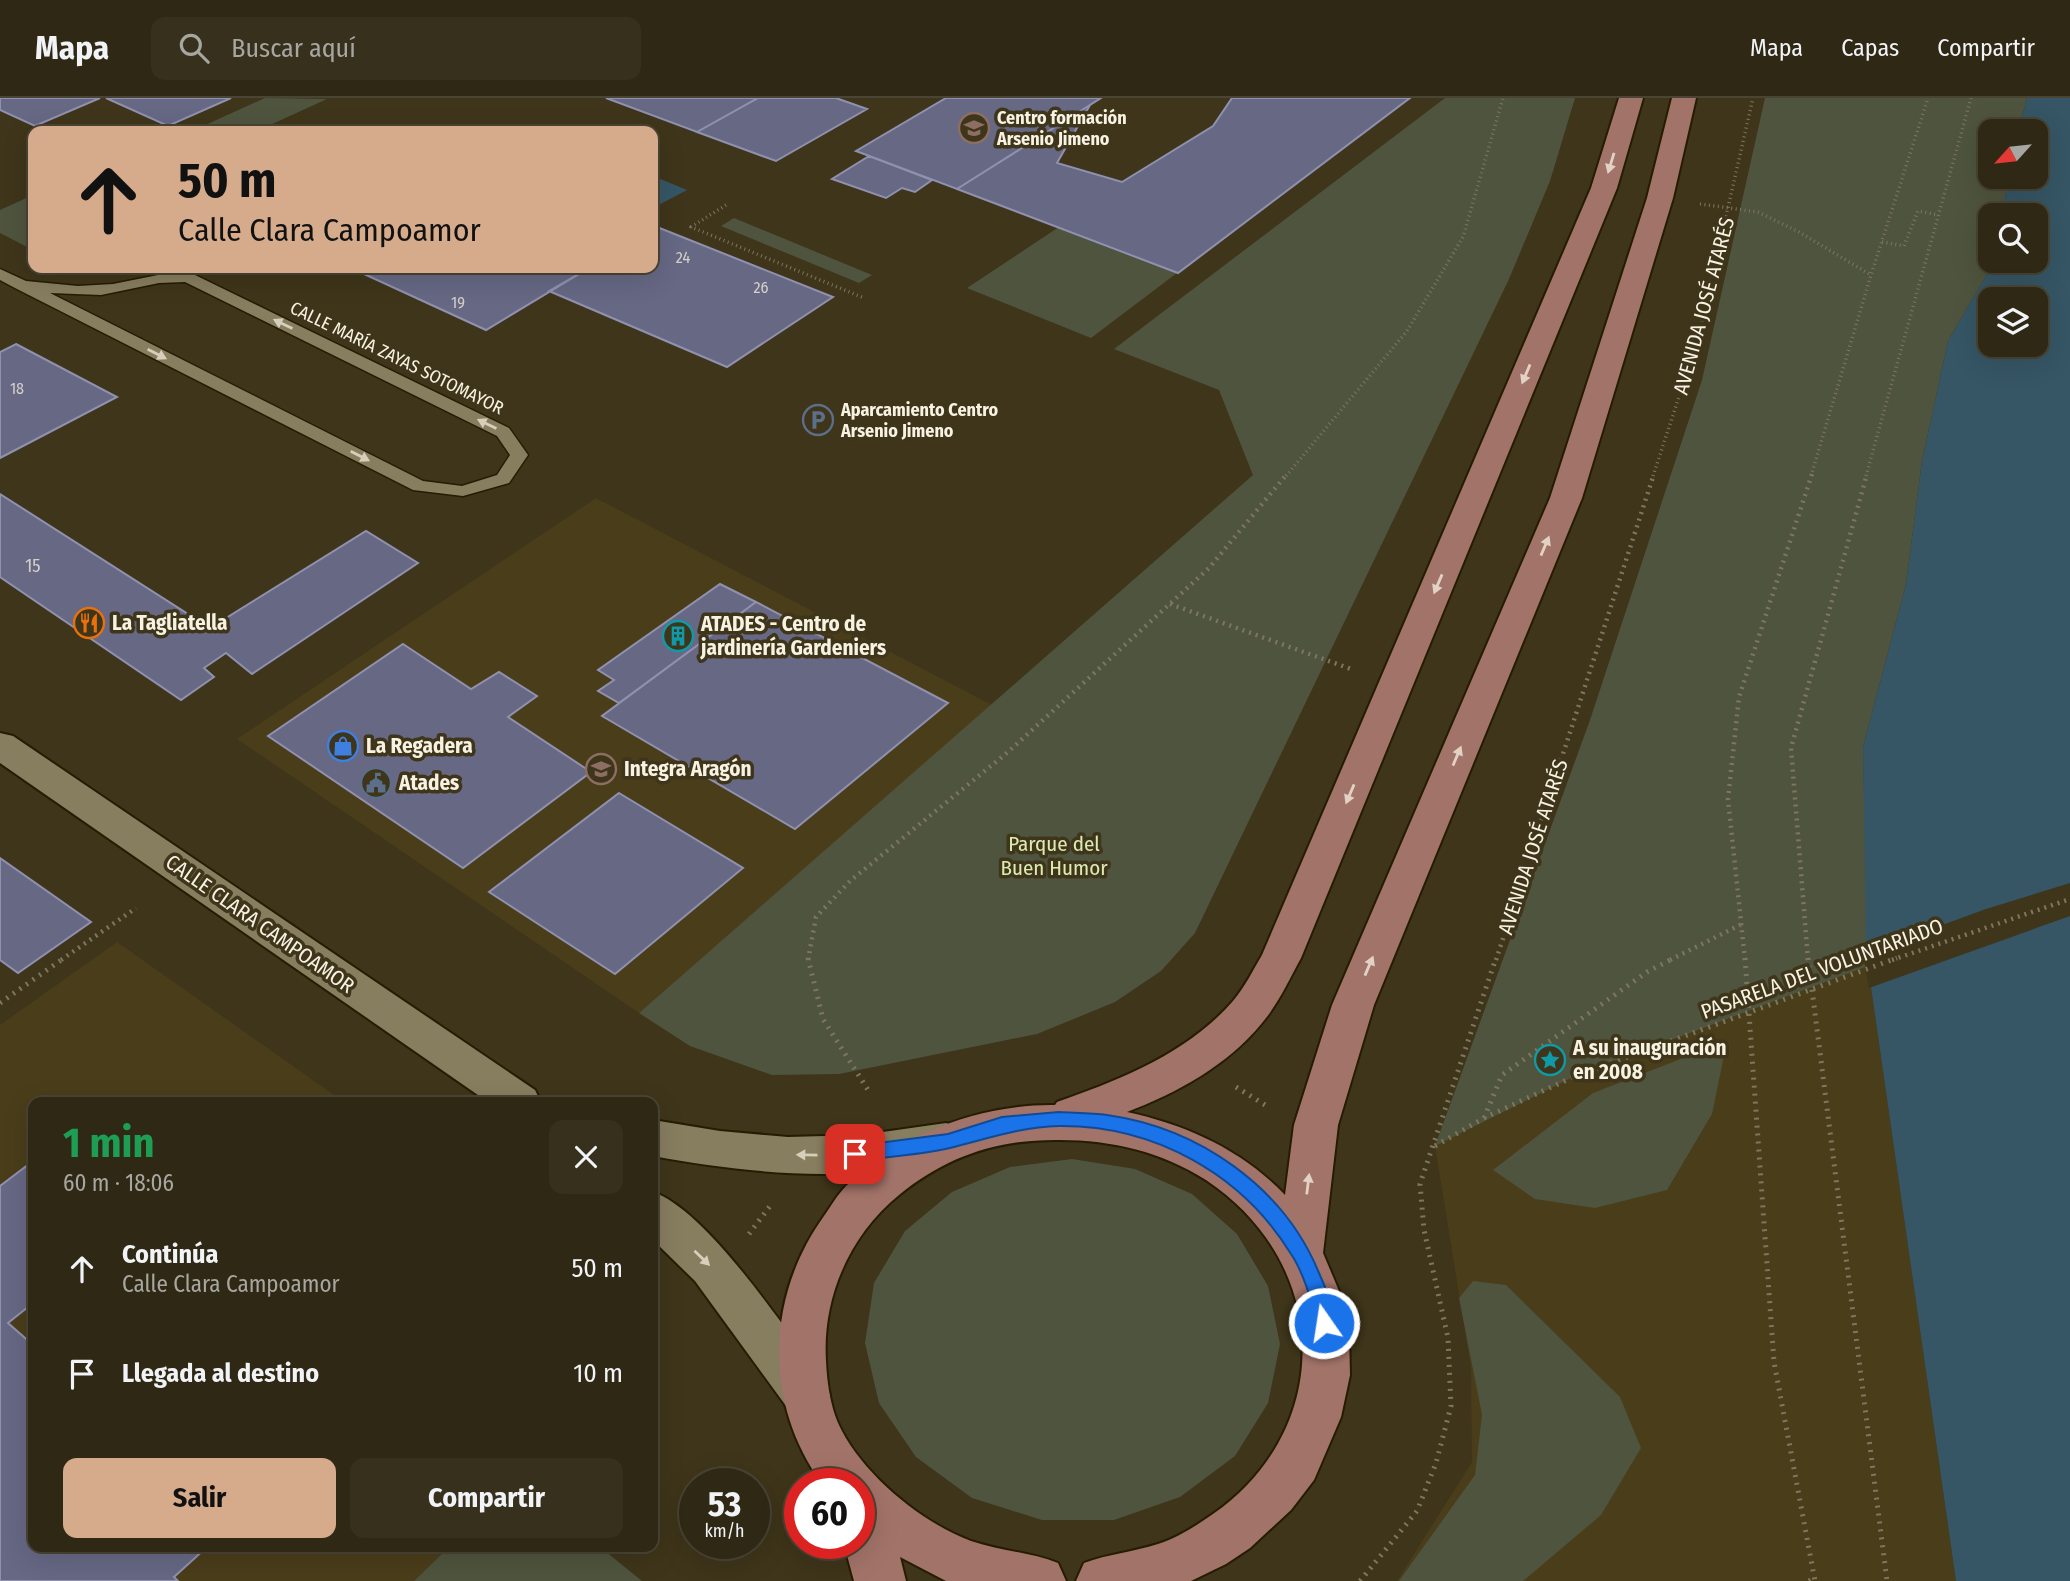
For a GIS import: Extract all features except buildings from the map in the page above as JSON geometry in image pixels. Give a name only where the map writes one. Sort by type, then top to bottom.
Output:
[{"type":"main road","points":[[1059,1119],[1113,1101],[1156,1081],[1199,1056],[1247,1013],[1281,958],[1604,188],[1631,98]]},
{"type":"main road","points":[[1301,1252],[1316,1125],[1353,1005],[1566,498],[1660,198],[1684,98]]},
{"type":"main road","points":[[840,1468],[824,1445],[806,1395],[800,1342],[808,1290],[830,1243],[861,1201],[871,1192],[901,1166],[948,1141],[1002,1125],[1059,1119],[1108,1122],[1144,1131],[1200,1154],[1240,1180],[1274,1213],[1301,1252],[1322,1304],[1328,1360],[1318,1417],[1292,1471],[1250,1518],[1185,1567],[1102,1581]]},
{"type":"main road","points":[[875,1509],[924,1546],[967,1565],[1012,1578],[1040,1581]]},
{"type":"main road","points":[[874,1559],[880,1581]]},
{"type":"street","name":"CALLE CLARA CAMPOAMOR","points":[[0,745],[513,1097]]},
{"type":"street","points":[[658,1139],[705,1148],[783,1155],[861,1153],[948,1141]]},
{"type":"street","points":[[658,1216],[711,1268],[806,1395]]},
{"type":"lane","name":"CALLE MARÍA ZAYAS SOTOMAYOR","points":[[0,274],[20,285],[419,486],[463,491],[503,479],[519,455],[503,432],[188,277],[159,277],[117,288],[61,291],[20,285]]},
{"type":"lane","points":[[96,323],[95,309],[117,288]]},
{"type":"path","points":[[869,1090],[822,1019],[807,963],[817,917],[850,881],[1008,752],[1209,568],[1407,331],[1463,237],[1503,98]]},
{"type":"path","name":"AVENIDA JOSÉ ATARÉS","points":[[1360,1581],[1417,1511],[1436,1463],[1451,1406],[1448,1338],[1424,1230],[1420,1184],[1435,1146],[1698,339],[1730,208],[1752,98]]},
{"type":"path","points":[[1813,1580],[1774,1362],[1742,924],[1728,799],[1739,696],[1811,477],[1871,275],[1928,98]]},
{"type":"path","points":[[1887,1581],[1810,979],[1791,748],[1972,98]]},
{"type":"path","points":[[1660,198],[1758,212],[1799,232],[1871,275]]},
{"type":"path","points":[[726,205],[691,227],[864,298]]},
{"type":"path","points":[[1882,242],[1904,246],[1918,211],[1938,215]]},
{"type":"path","points":[[1170,604],[1351,669]]},
{"type":"path","name":"PASARELA DEL VOLUNTARIADO","points":[[1435,1146],[1484,1118],[1573,1077],[1894,959],[2070,899]]},
{"type":"path","points":[[0,1003],[136,908]]},
{"type":"path","points":[[1484,1118],[1502,1075],[1647,972],[1742,924]]},
{"type":"path","points":[[1232,1084],[1273,1110]]},
{"type":"path","points":[[746,1239],[776,1199]]},
{"type":"shaded area","name":"Integra Aragón","points":[[596,498],[992,705],[639,1013],[237,739]]},
{"type":"shaded area","points":[[117,942],[337,1097],[28,1097],[28,1552],[444,1552],[414,1581],[0,1581],[0,1025]]},
{"type":"shaded area","points":[[1868,966],[1956,1581],[1397,1581],[1472,1462],[1471,1368],[1435,1146],[1484,1118],[1573,1077]]},
{"type":"green space","points":[[265,98],[327,99],[268,126],[203,126]]},
{"type":"green space","name":"Parque del Buen Humor","points":[[1445,98],[1575,98],[1550,181],[1509,279],[1195,933],[1161,971],[1115,1002],[1037,1034],[839,1074],[772,1075],[690,1046],[639,1013],[1253,475],[1219,390],[1114,349]]},
{"type":"green space","points":[[1765,98],[2027,98],[2021,119],[1978,119],[1978,189],[2006,189],[2005,203],[1978,203],[1978,273],[1988,273],[1948,341],[1922,461],[1906,584],[1863,747],[1868,966],[1573,1077],[1435,1146],[1590,720],[1702,380]]},
{"type":"green space","points":[[28,197],[28,247],[0,233],[0,210]]},
{"type":"green space","points":[[734,218],[872,275],[859,283],[721,226]]},
{"type":"green space","points":[[1059,227],[1177,273],[1091,338],[967,288]]},
{"type":"green space","points":[[1727,1041],[1712,1114],[1667,1190],[1595,1208],[1535,1199],[1493,1170],[1593,1093]]},
{"type":"green space","points":[[1072,1159],[1135,1169],[1192,1194],[1237,1234],[1268,1286],[1280,1344],[1268,1403],[1235,1456],[1180,1497],[1114,1520],[1042,1520],[972,1498],[916,1457],[879,1403],[865,1343],[874,1283],[905,1231],[952,1192],[1010,1167]]},
{"type":"green space","points":[[1473,1281],[1506,1285],[1620,1397],[1641,1448],[1601,1515],[1523,1581],[1399,1581],[1475,1475],[1482,1415],[1459,1298]]},
{"type":"green space","points":[[444,1552],[606,1552],[642,1581],[414,1581]]},
{"type":"water","points":[[2027,98],[2070,98],[2070,1581],[1956,1581],[1866,952],[1863,747],[1906,584],[1922,461],[1948,341],[1978,290],[1978,357],[2048,357],[2048,287],[1980,287],[1988,273],[2048,273],[2048,203],[2005,203],[2006,189],[2048,189],[2048,119],[2021,119]]},
{"type":"water","points":[[658,178],[687,190],[658,205]]},
{"type":"pier","points":[[2070,883],[2070,916],[1869,988],[1863,954],[1986,909]]},
{"type":"place","name":"Centro formación Arsenio Jimeno","points":[[974,128]]},
{"type":"place","name":"Aparcamiento Centro Arsenio Jimeno","points":[[818,420]]},
{"type":"place","name":"La Tagliatella","points":[[89,623]]},
{"type":"place","name":"ATADES - Centro de jardinería Gardeniers","points":[[678,636]]},
{"type":"place","name":"La Regadera","points":[[343,746]]},
{"type":"place","name":"Integra Aragón","points":[[601,769]]},
{"type":"place","name":"Atades","points":[[376,783]]},
{"type":"place","name":"A su inauguración en 2008","points":[[1550,1060]]},
{"type":"route","points":[[855,1154],[948,1141],[1002,1125],[1059,1119],[1108,1122],[1156,1134],[1200,1154],[1240,1180],[1274,1213],[1301,1252],[1322,1304],[1324,1323]]}]
